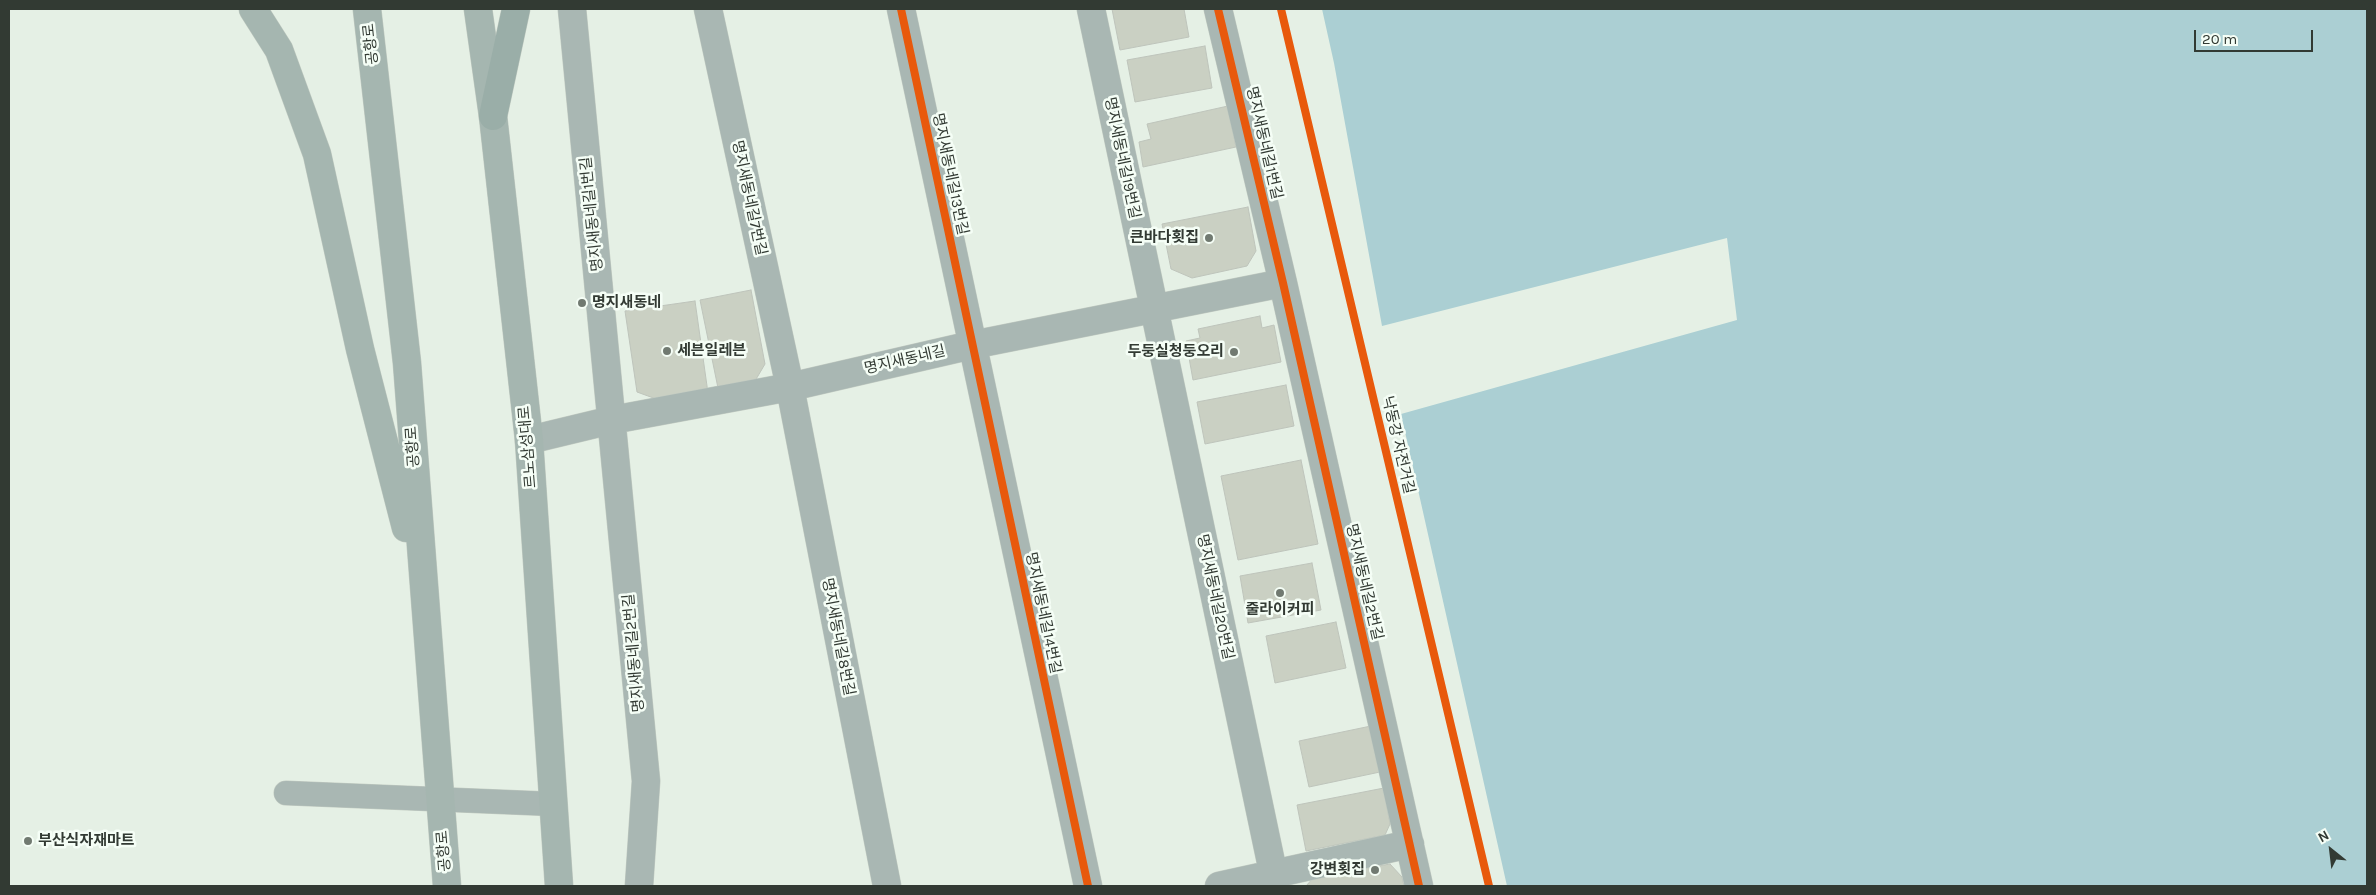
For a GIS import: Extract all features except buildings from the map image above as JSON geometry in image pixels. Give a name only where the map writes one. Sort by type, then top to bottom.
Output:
[{"type":"main road","points":[[253,9],[279,50],[317,154],[360,349],[424,597]]},
{"type":"main road","name":"공항로","points":[[367,9],[407,363],[447,886]]},
{"type":"main road","name":"르노삼성대로","points":[[478,9],[493,116],[529,440],[559,886]]},
{"type":"main road","points":[[493,116],[516,9]]},
{"type":"street","name":"명지새동네길1번길","points":[[572,9],[612,420]]},
{"type":"street","name":"명지새동네길7번길","points":[[708,9],[790,387]]},
{"type":"street","name":"명지새동네길13번길","points":[[901,9],[972,345]]},
{"type":"street","name":"명지새동네길19번길","points":[[1091,9],[1154,308]]},
{"type":"street","name":"명지새동네길1번길","points":[[1218,9],[1283,283]]},
{"type":"street","name":"명지새동네길","points":[[529,440],[612,420],[790,387],[972,345],[1283,283]]},
{"type":"street","name":"명지새동네길2번길","points":[[1283,283],[1419,886]]},
{"type":"street","name":"명지새동네길20번길","points":[[1154,308],[1275,880]]},
{"type":"street","name":"명지새동네길14번길","points":[[972,345],[1088,886]]},
{"type":"street","name":"명지새동네길8번길","points":[[790,387],[887,886]]},
{"type":"street","name":"명지새동네길2번길","points":[[612,420],[646,781],[639,886]]},
{"type":"street","points":[[1219,886],[1275,880],[1410,844]]},
{"type":"lane","points":[[286,793],[440,801],[553,804]]},
{"type":"water","points":[[1322,9],[2367,9],[2367,886],[1507,886],[1401,414],[1737,320],[1727,238],[1382,326],[1334,63]]},
{"type":"cycle path","points":[[901,9],[1088,886]]},
{"type":"cycle path","points":[[1218,9],[1283,283],[1419,886]]},
{"type":"cycle path","name":"낙동강 자전거길","points":[[1281,9],[1489,886]]},
{"type":"place","name":"큰바다횟집","points":[[1209,238]]},
{"type":"place","name":"명지새동네","points":[[582,303]]},
{"type":"place","name":"세븐일레븐","points":[[667,351]]},
{"type":"place","name":"두둥실청둥오리","points":[[1234,352]]},
{"type":"place","name":"줄라이커피","points":[[1280,593]]},
{"type":"place","name":"부산식자재마트","points":[[28,841]]},
{"type":"place","name":"강변횟집","points":[[1375,870]]}]
